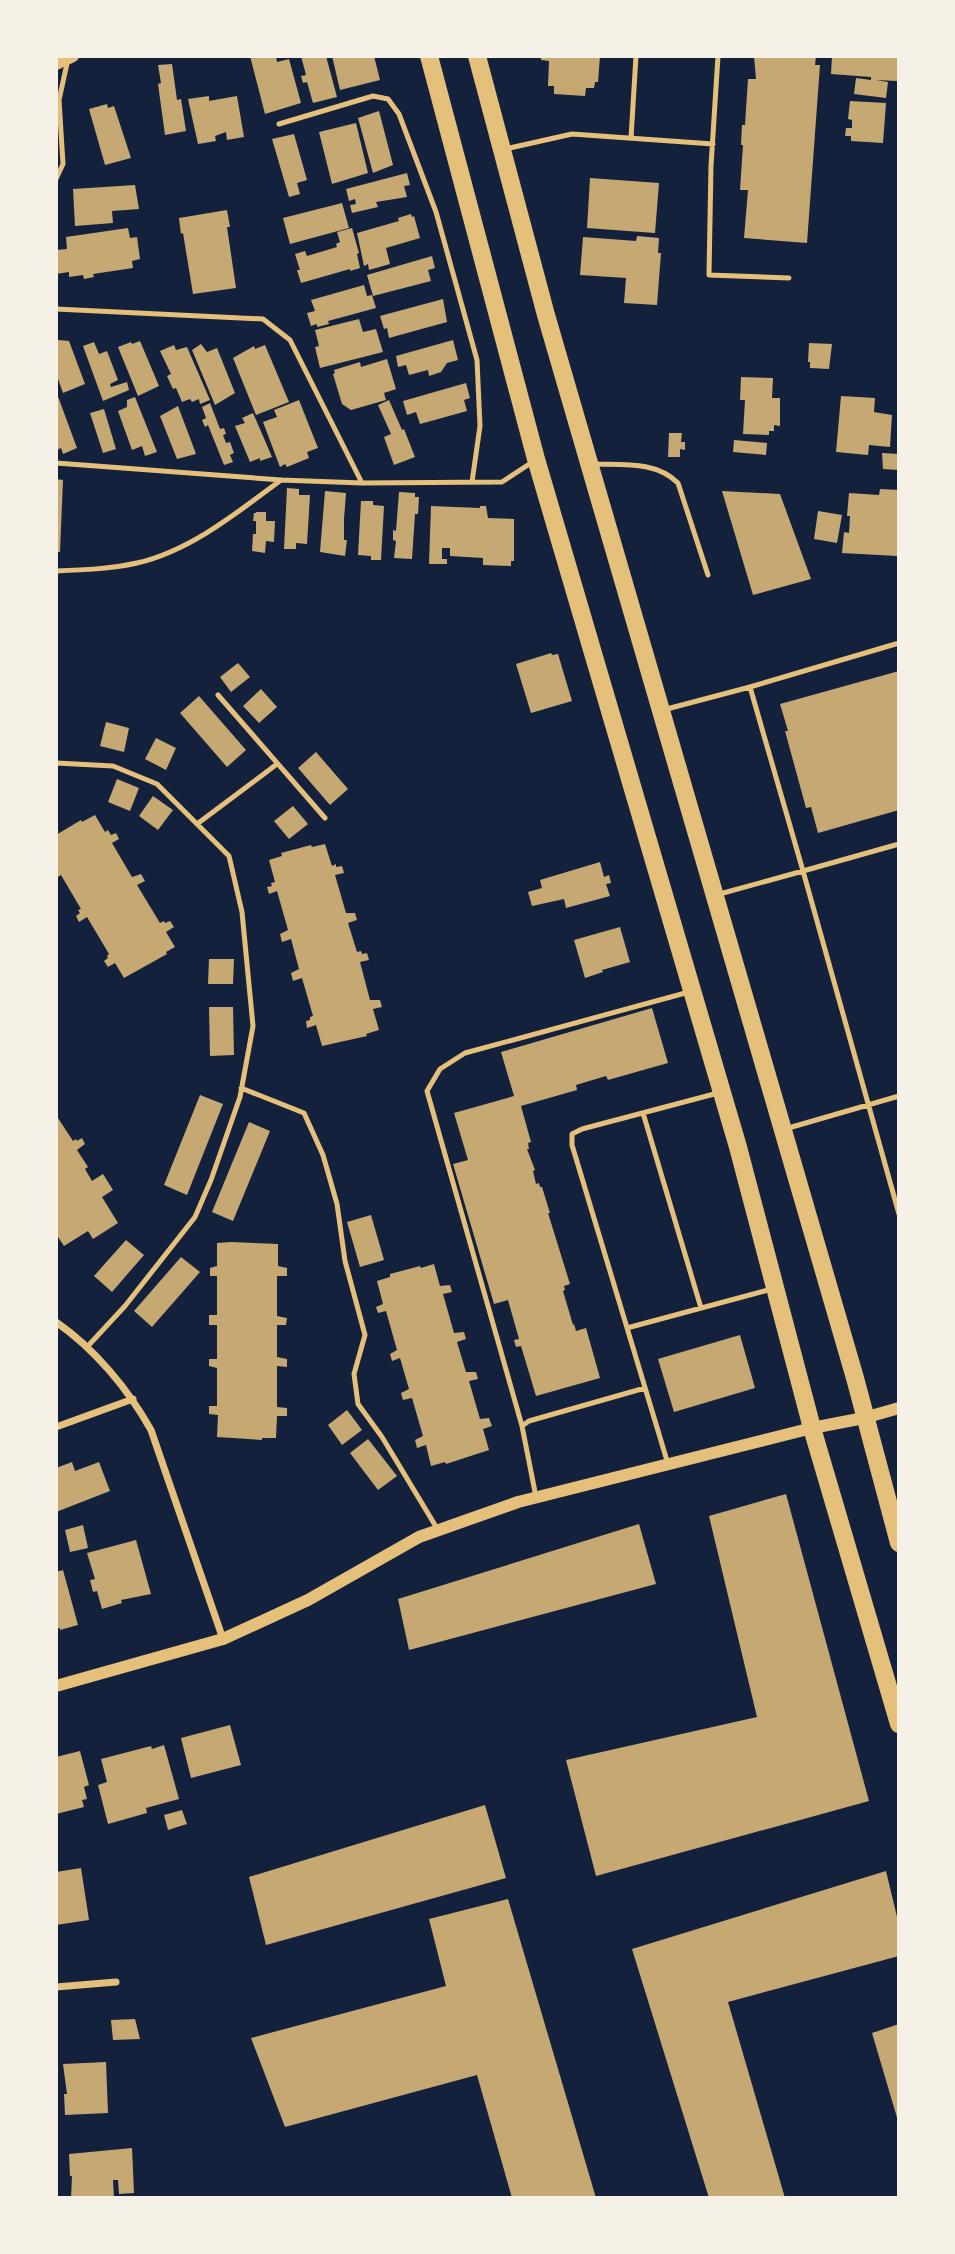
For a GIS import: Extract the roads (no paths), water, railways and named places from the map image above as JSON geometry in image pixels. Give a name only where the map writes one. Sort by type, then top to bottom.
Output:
[{"type":"main road","points":[[429,56],[536,459],[722,1092],[812,1428],[899,1724]]},
{"type":"main road","points":[[477,56],[545,315],[855,1378],[899,1543]]},
{"type":"street","points":[[56,1322],[77,1336],[133,1399],[151,1430],[223,1639]]},
{"type":"street","points":[[56,1427],[133,1399]]},
{"type":"street","points":[[56,1686],[223,1639],[308,1600],[419,1537],[536,1497],[812,1428],[864,1419],[899,1408]]},
{"type":"street","points":[[56,1987],[116,1982]]},
{"type":"lane","points":[[631,138],[636,56]]},
{"type":"lane","points":[[718,56],[709,275],[789,278]]},
{"type":"lane","points":[[56,179],[63,164],[59,100],[66,58]]},
{"type":"lane","points":[[279,124],[373,96],[388,99],[399,114],[436,212],[477,360],[480,426],[472,482]]},
{"type":"lane","points":[[502,149],[572,134],[713,144]]},
{"type":"lane","points":[[56,309],[263,319],[290,340],[362,483]]},
{"type":"lane","points":[[56,463],[281,480],[362,483],[502,482],[536,459]]},
{"type":"lane","points":[[589,464],[636,465],[668,474],[678,483],[708,575]]},
{"type":"lane","points":[[56,571],[101,569],[139,562],[182,546],[240,510],[281,480]]},
{"type":"lane","points":[[660,711],[899,643]]},
{"type":"lane","points":[[750,687],[899,1214]]},
{"type":"lane","points":[[218,695],[325,818]]},
{"type":"lane","points":[[56,763],[113,766],[157,784],[229,856],[242,912],[253,1027],[242,1088],[211,1180],[195,1217],[125,1306],[87,1348]]},
{"type":"lane","points":[[197,824],[277,764]]},
{"type":"lane","points":[[713,896],[899,844]]},
{"type":"lane","points":[[536,1497],[522,1426],[427,1091],[440,1069],[465,1054],[692,991]]},
{"type":"lane","points":[[242,1088],[304,1113],[323,1155],[337,1204],[345,1261],[365,1335],[354,1374],[358,1404],[438,1530]]},
{"type":"lane","points":[[668,1464],[572,1145],[572,1134],[582,1129],[722,1092]]},
{"type":"lane","points":[[782,1130],[899,1096]]},
{"type":"lane","points":[[643,1113],[701,1308]]},
{"type":"lane","points":[[627,1328],[775,1289]]},
{"type":"lane","points":[[522,1426],[529,1421],[645,1388]]}]
